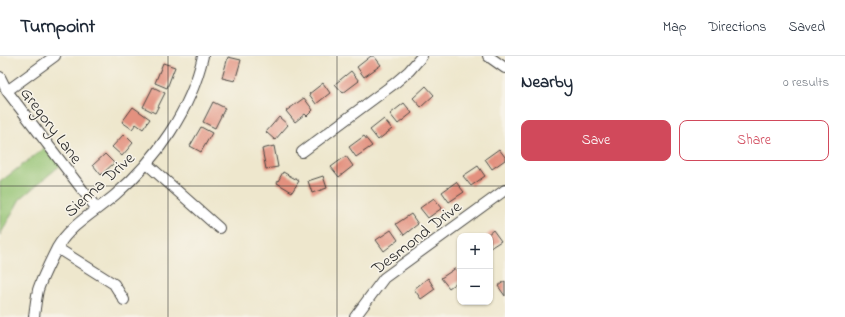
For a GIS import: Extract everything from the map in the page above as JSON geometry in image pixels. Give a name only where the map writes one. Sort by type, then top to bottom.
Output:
[{"type":"street","points":[[7,92],[55,56]]},
{"type":"street","name":"Sienna Drive","points":[[34,317],[38,289],[57,248],[71,231],[119,191],[147,164],[179,118],[196,82],[203,56]]},
{"type":"street","points":[[302,152],[395,83],[409,71],[422,56]]},
{"type":"street","points":[[488,56],[505,68]]},
{"type":"street","name":"Gregory Lane","points":[[0,77],[7,92],[97,209]]},
{"type":"street","points":[[147,164],[219,228]]},
{"type":"street","name":"Desmond Drive","points":[[355,317],[384,278],[505,190]]},
{"type":"street","points":[[57,248],[114,284],[124,300]]},
{"type":"green space","points":[[44,148],[62,164],[20,199],[0,235],[0,182]]},
{"type":"building","points":[[371,56],[374,56],[381,65],[364,77],[357,67]]},
{"type":"building","points":[[228,57],[241,60],[235,81],[222,78]]},
{"type":"building","points":[[163,63],[175,67],[167,88],[155,83]]},
{"type":"building","points":[[351,71],[359,81],[343,93],[335,84]]},
{"type":"building","points":[[323,83],[330,93],[316,104],[309,94]]},
{"type":"building","points":[[426,86],[434,95],[421,107],[413,98]]},
{"type":"building","points":[[153,87],[165,93],[155,113],[143,107]]},
{"type":"building","points":[[304,98],[313,110],[307,116],[305,114],[295,122],[286,111]]},
{"type":"building","points":[[213,102],[225,108],[215,128],[203,122]]},
{"type":"building","points":[[404,103],[412,113],[398,124],[390,114]]},
{"type":"building","points":[[133,107],[150,119],[143,129],[136,124],[132,129],[122,122]]},
{"type":"building","points":[[279,117],[288,125],[275,140],[266,132]]},
{"type":"building","points":[[384,119],[392,129],[378,140],[370,130]]},
{"type":"building","points":[[201,127],[212,133],[201,152],[190,146]]},
{"type":"building","points":[[124,134],[133,143],[122,156],[112,147]]},
{"type":"building","points":[[364,136],[372,146],[356,157],[349,147]]},
{"type":"building","points":[[274,146],[278,167],[266,169],[262,149]]},
{"type":"building","points":[[499,149],[505,157],[505,160],[492,169],[485,159]]},
{"type":"building","points":[[105,154],[114,163],[101,175],[93,165]]},
{"type":"building","points":[[346,156],[353,166],[339,177],[331,167]]},
{"type":"building","points":[[478,166],[485,176],[471,186],[463,176]]},
{"type":"building","points":[[283,172],[299,181],[292,192],[277,183]]},
{"type":"building","points":[[323,176],[327,188],[312,193],[308,181]]},
{"type":"building","points":[[456,182],[464,192],[449,202],[442,192]]},
{"type":"building","points":[[434,198],[442,208],[428,218],[420,208]]},
{"type":"building","points":[[411,214],[418,224],[404,235],[396,224]]},
{"type":"building","points":[[391,230],[398,240],[384,251],[376,240]]},
{"type":"building","points":[[493,230],[501,241],[493,246],[493,233],[490,233]]},
{"type":"building","points":[[456,268],[457,270],[457,282],[449,288],[441,278]]},
{"type":"building","points":[[428,278],[435,289],[421,299],[414,289]]},
{"type":"building","points":[[505,281],[505,296],[498,286]]}]
